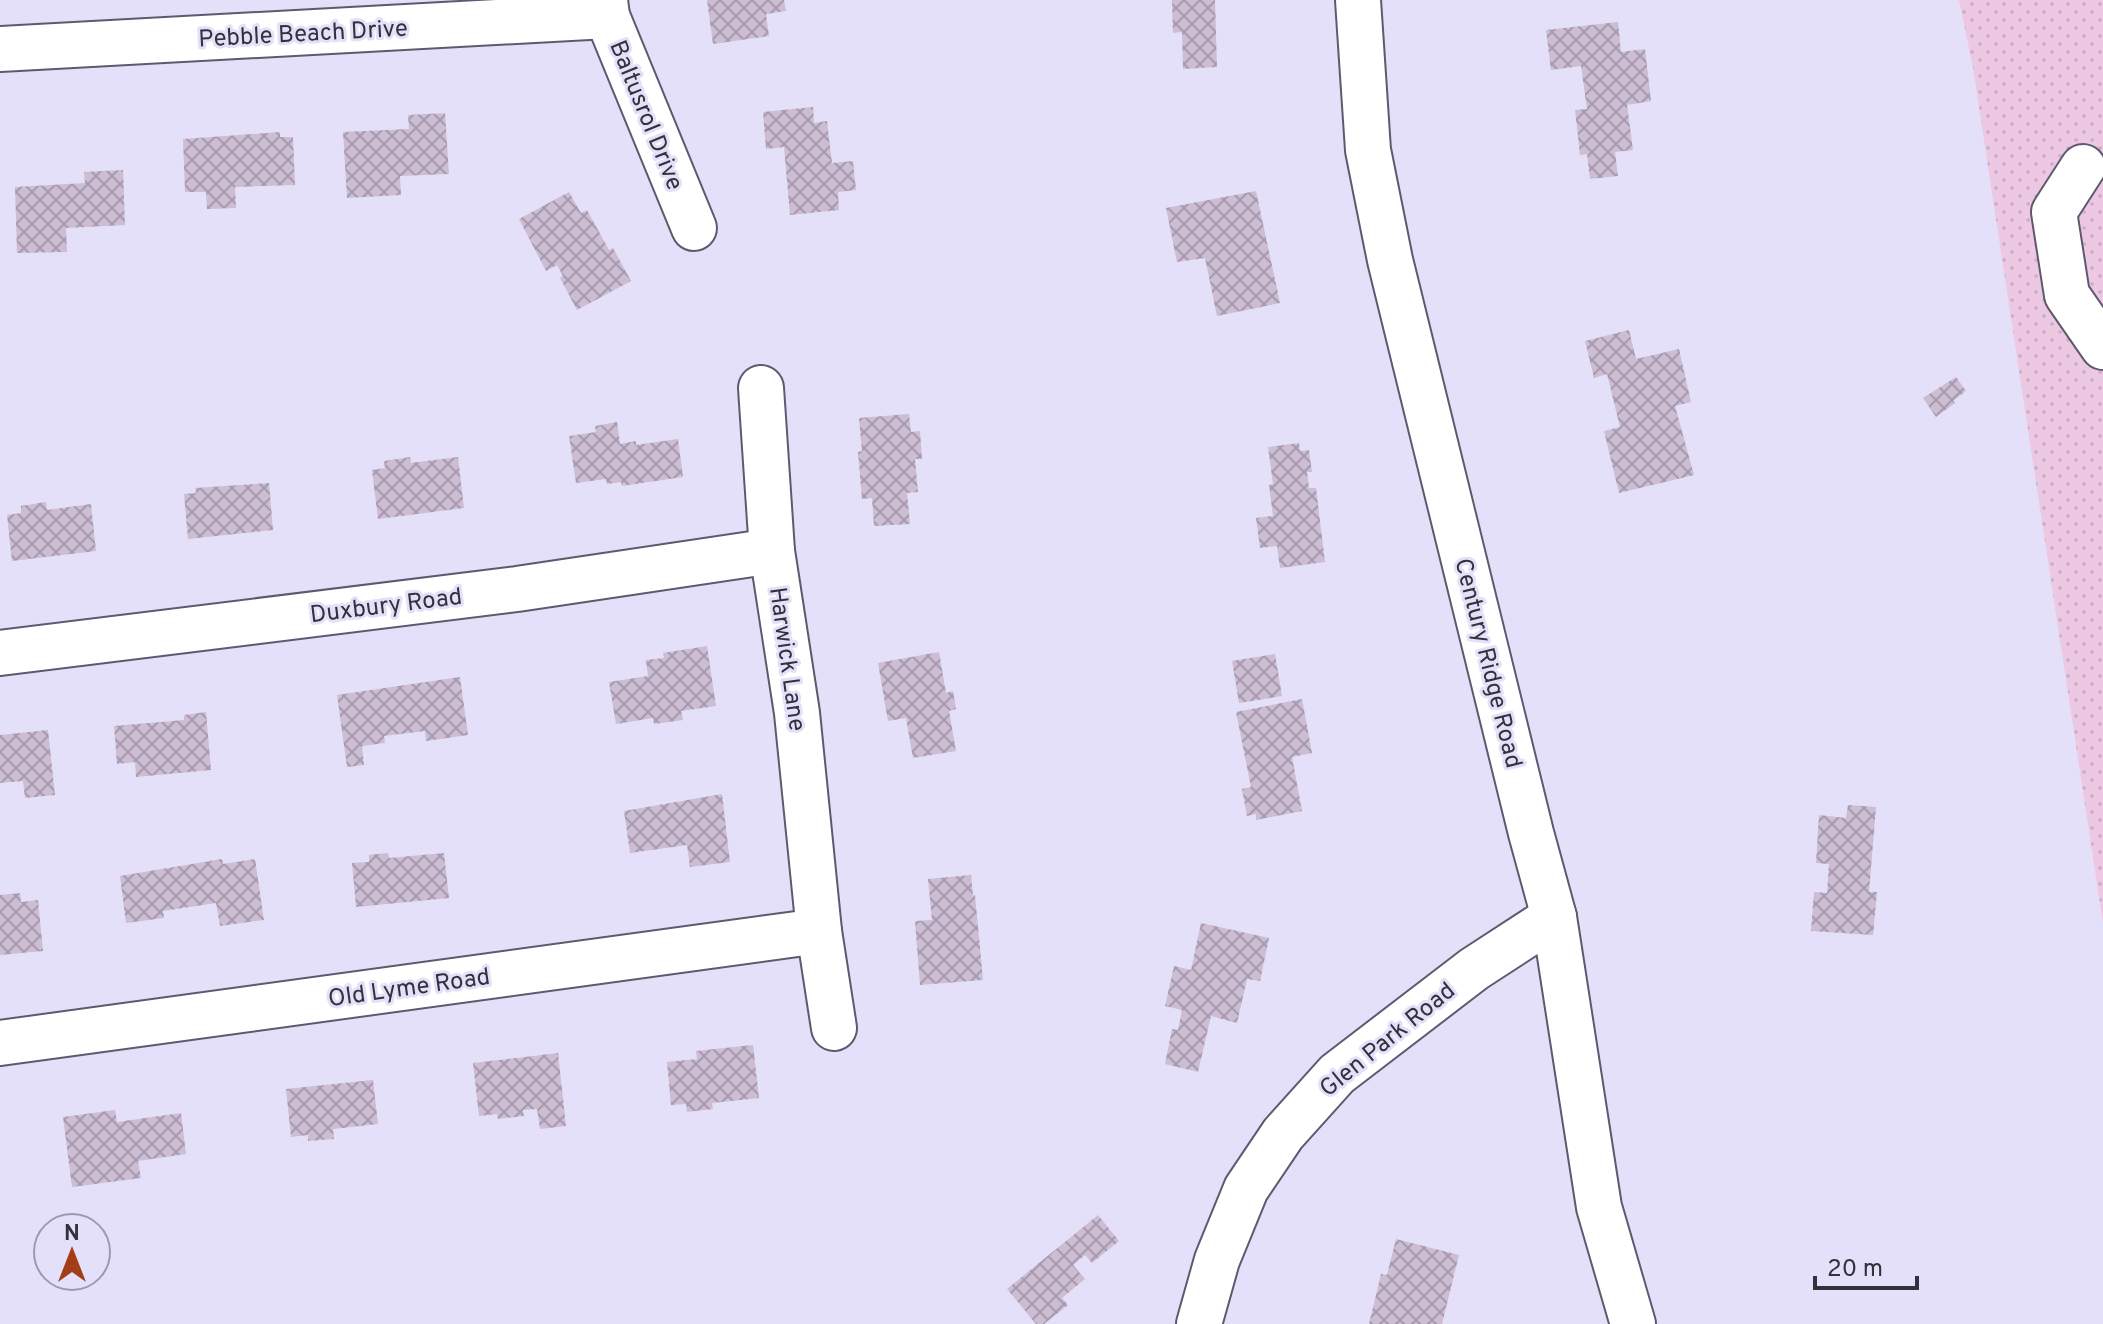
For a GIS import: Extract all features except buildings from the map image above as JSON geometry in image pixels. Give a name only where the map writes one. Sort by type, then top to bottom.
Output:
[{"type":"street","name":"Century Ridge Road","points":[[1358,0],[1368,150],[1390,260],[1554,917],[1599,1207],[1633,1324]]},
{"type":"street","name":"Pebble Beach Drive","points":[[0,49],[606,8]]},
{"type":"street","name":"Baltusrol Drive","points":[[606,8],[694,228]]},
{"type":"street","points":[[2083,167],[2054,212],[2067,295],[2103,347]]},
{"type":"street","name":"Harwick Lane","points":[[761,388],[772,551],[797,713],[819,931],[834,1028]]},
{"type":"street","name":"Duxbury Road","points":[[0,653],[517,589],[772,551]]},
{"type":"street","name":"Glen Park Road","points":[[1199,1324],[1217,1260],[1246,1189],[1283,1134],[1337,1074],[1474,969],[1554,917]]},
{"type":"street","name":"Old Lyme Road","points":[[0,1043],[819,931]]},
{"type":"shaded area","points":[[1959,0],[2103,0],[2103,923],[1973,68]]}]
